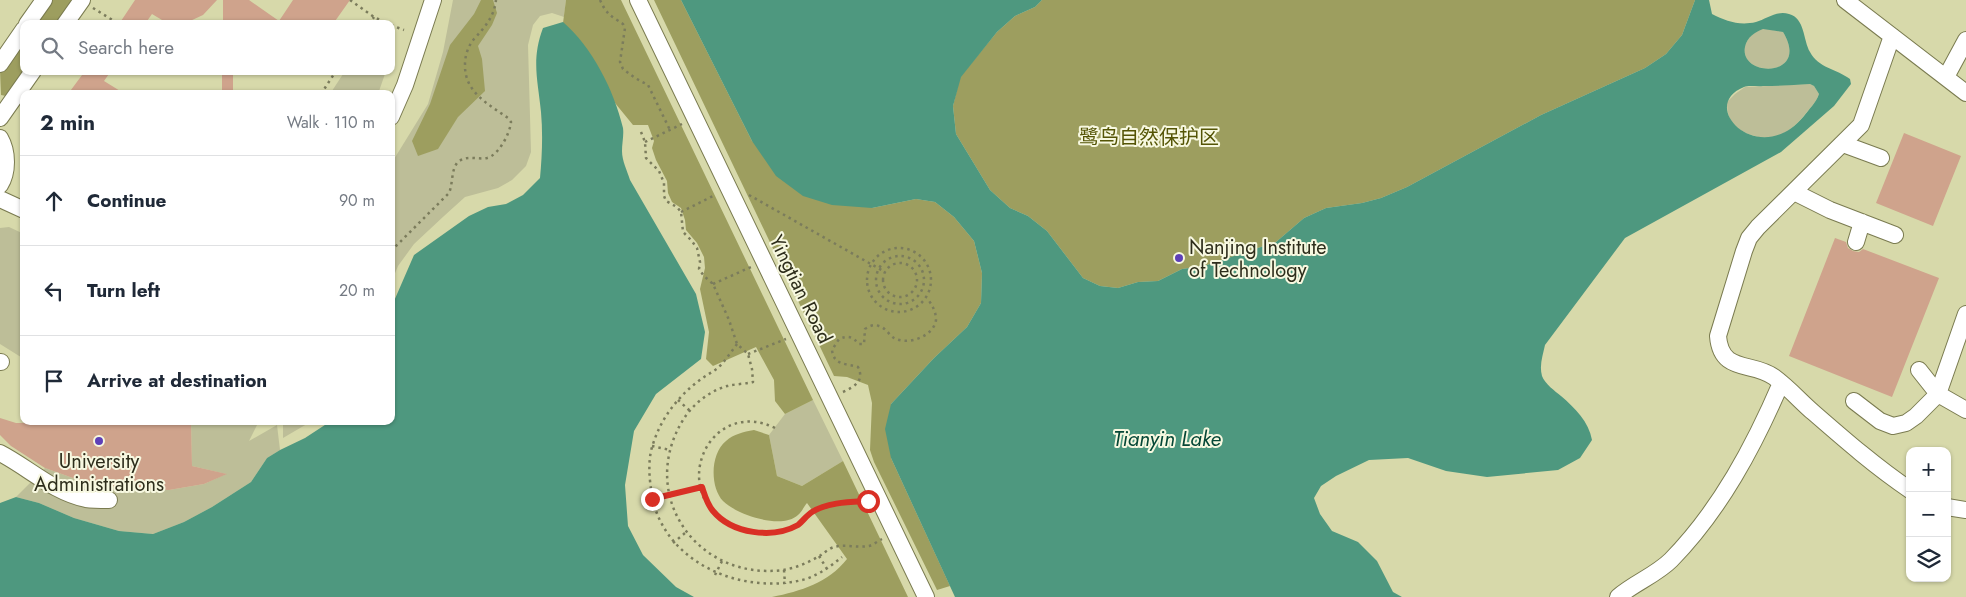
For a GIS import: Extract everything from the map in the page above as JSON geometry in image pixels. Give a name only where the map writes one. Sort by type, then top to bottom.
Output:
[{"type":"street","points":[[30,20],[44,0]]},
{"type":"street","points":[[68,20],[82,0]]},
{"type":"street","points":[[395,108],[406,85],[433,0]]},
{"type":"street","name":"Yingtian Road","points":[[638,0],[926,597]]},
{"type":"street","points":[[1846,0],[1966,93]]},
{"type":"street","points":[[0,64],[20,35]]},
{"type":"street","points":[[1892,36],[1866,115],[1861,124],[1758,227],[1750,238],[1744,251],[1718,336],[1719,345],[1724,356],[1735,365],[1773,376],[1842,437],[1906,487]]},
{"type":"street","points":[[1946,77],[1966,40]]},
{"type":"street","points":[[0,118],[30,75]]},
{"type":"street","points":[[0,138],[3,143],[6,162],[3,180],[0,185]]},
{"type":"street","points":[[1843,144],[1881,158]]},
{"type":"street","points":[[1794,192],[1830,210],[1895,235]]},
{"type":"street","points":[[0,199],[20,208]]},
{"type":"street","points":[[1856,242],[1862,222]]},
{"type":"street","points":[[1854,401],[1880,421],[1893,426],[1906,422],[1916,416],[1938,394],[1966,314]]},
{"type":"street","points":[[1919,370],[1938,394],[1966,410]]},
{"type":"street","points":[[1618,597],[1628,588],[1669,562],[1710,512],[1753,445],[1781,383]]},
{"type":"street","points":[[0,453],[51,485],[73,495],[87,499],[109,500]]},
{"type":"street","points":[[1951,508],[1966,510]]},
{"type":"path","points":[[82,0],[113,20]]},
{"type":"path","points":[[350,0],[381,20]]},
{"type":"path","points":[[395,247],[449,193],[452,187],[454,171],[459,161],[465,158],[488,158],[493,155],[508,134],[511,122],[474,92],[467,81],[465,69],[465,59],[472,41],[488,23],[493,14],[496,0]]},
{"type":"path","points":[[600,0],[607,14],[623,24],[625,28],[620,62],[623,69],[635,78],[648,84],[670,130]]},
{"type":"path","points":[[395,26],[404,30]]},
{"type":"path","points":[[324,90],[333,75]]},
{"type":"path","points":[[645,142],[686,122]]},
{"type":"path","points":[[641,132],[645,142],[646,158],[659,171],[664,183],[666,201],[680,212],[683,232],[691,240],[699,255],[699,269],[713,284],[737,344],[748,354],[752,369],[753,382],[726,386],[706,396],[689,410],[676,432],[670,450],[667,474],[669,495],[675,515],[699,547],[722,561],[761,571],[784,570],[802,565],[834,547],[869,546],[886,537]]},
{"type":"path","points":[[680,212],[720,193]]},
{"type":"path","points":[[746,193],[885,272]]},
{"type":"path","points":[[902,249],[917,253],[927,264],[932,279],[931,289],[927,298],[919,306],[909,311],[898,313],[887,310],[877,304],[870,296],[867,285],[867,274],[872,264],[878,256],[887,250],[902,249]]},
{"type":"path","points":[[901,255],[918,263],[923,270],[925,279],[919,296],[912,302],[903,304],[894,304],[886,300],[879,294],[876,285],[875,276],[878,268],[892,256],[901,255]]},
{"type":"path","points":[[902,263],[909,266],[914,270],[916,277],[916,284],[913,290],[908,295],[894,295],[884,286],[885,272],[889,266],[902,263]]},
{"type":"path","points":[[713,284],[755,266]]},
{"type":"path","points":[[838,395],[856,386],[860,378],[858,368],[840,364],[832,355],[832,350],[839,339],[848,336],[859,344],[864,344],[864,329],[872,325],[882,326],[895,339],[920,338],[933,328],[936,321],[935,311],[927,298]]},
{"type":"path","points":[[748,354],[789,338]]},
{"type":"path","points":[[737,344],[719,367],[697,382],[678,400],[661,423],[652,446],[649,474],[652,499],[660,524],[673,542],[692,560],[715,575],[737,582],[785,584],[807,578],[827,569],[842,557]]},
{"type":"path","points":[[678,400],[689,410]]},
{"type":"path","points":[[775,428],[754,421],[739,422],[723,428],[712,439],[704,454],[700,469],[702,487],[707,502],[714,513],[742,530],[761,533],[783,530],[798,524],[812,512],[828,506],[846,502],[868,501]]},
{"type":"path","points":[[652,446],[670,450]]},
{"type":"path","points":[[652,499],[702,487]]},
{"type":"path","points":[[673,542],[686,532]]},
{"type":"path","points":[[819,556],[827,569]]},
{"type":"path","points":[[715,575],[722,561]]},
{"type":"path","points":[[784,570],[785,584]]},
{"type":"shaded area","points":[[453,0],[566,0],[564,17],[552,13],[540,16],[533,25],[528,45],[531,152],[526,166],[512,180],[498,188],[465,197],[414,244],[395,273],[395,158],[428,104],[443,52]]},
{"type":"shaded area","points":[[1763,28],[1783,32],[1789,47],[1788,58],[1782,65],[1762,68],[1752,64],[1746,57],[1745,47],[1749,38]]},
{"type":"shaded area","points":[[342,75],[385,75],[379,90],[333,90]]},
{"type":"shaded area","points":[[1810,84],[1814,86],[1819,94],[1815,102],[1799,121],[1777,136],[1769,138],[1752,135],[1742,131],[1730,119],[1727,102],[1745,87]]},
{"type":"shaded area","points":[[9,227],[20,232],[20,356],[0,344],[0,228]]},
{"type":"shaded area","points":[[813,400],[843,461],[802,486],[777,476],[769,435],[785,414]]},
{"type":"shaded area","points":[[191,425],[257,425],[249,441],[277,425],[280,450],[267,458],[251,482],[184,522],[153,534],[119,531],[74,518],[39,503],[16,497],[45,468],[84,482],[127,488],[169,490],[204,484],[226,474],[192,466]]},
{"type":"shaded area","points":[[283,425],[305,425],[283,438]]},
{"type":"green space","points":[[49,0],[74,0],[62,20],[35,20]]},
{"type":"green space","points":[[481,0],[493,0],[497,13],[492,25],[478,46],[482,59],[485,91],[458,117],[438,149],[418,156],[412,141],[430,104],[450,45],[474,14]]},
{"type":"green space","points":[[566,0],[621,0],[813,400],[785,414],[775,401],[774,380],[756,347],[713,366],[706,359],[709,332],[700,289],[705,268],[704,257],[697,243],[686,230],[681,208],[672,202],[668,193],[667,181],[652,148],[654,141],[648,125],[633,125],[615,103],[563,23]]},
{"type":"green space","points":[[654,0],[681,0],[752,141],[872,208],[916,199],[935,202],[954,217],[974,241],[982,273],[981,303],[967,327],[934,358],[891,404],[891,458],[950,586],[937,590],[874,462],[870,450],[872,403],[868,385],[847,377],[834,376]]},
{"type":"green space","name":"鹭鸟自然保护区","points":[[1042,0],[1695,0],[1682,35],[1666,54],[1645,68],[1541,115],[1407,187],[1381,198],[1362,203],[1326,208],[1304,218],[1276,242],[1204,266],[1182,269],[1158,281],[1138,282],[1118,288],[1100,286],[1083,278],[1047,231],[1028,216],[1010,208],[990,190],[956,134],[953,106],[960,77],[997,32],[1015,16],[1035,7]]},
{"type":"green space","points":[[20,42],[21,75],[6,96],[1,95],[0,70]]},
{"type":"green space","points":[[754,430],[769,435],[777,476],[802,486],[843,461],[908,597],[772,597],[803,589],[823,580],[847,559],[807,503],[798,515],[791,519],[771,521],[749,516],[723,501],[716,488],[714,479],[717,454],[729,439]]},
{"type":"water","name":"Tianyin Lake","points":[[681,0],[1042,0],[1035,7],[1015,16],[997,32],[961,77],[953,106],[956,134],[990,190],[1010,208],[1028,216],[1047,231],[1083,278],[1100,286],[1118,288],[1138,282],[1158,281],[1182,269],[1204,266],[1276,242],[1304,218],[1326,208],[1362,203],[1381,198],[1407,187],[1541,115],[1645,68],[1666,54],[1682,35],[1695,0],[1709,0],[1712,14],[1738,23],[1756,22],[1780,13],[1794,16],[1801,25],[1813,57],[1823,65],[1850,79],[1851,84],[1834,106],[1781,152],[1625,238],[1545,345],[1541,368],[1543,379],[1576,410],[1585,421],[1590,433],[1592,440],[1580,458],[1558,470],[1487,477],[1446,471],[1408,458],[1369,460],[1336,476],[1321,486],[1314,498],[1320,514],[1332,531],[1358,542],[1377,561],[1393,592],[1402,597],[955,597],[891,458],[885,429],[891,404],[934,358],[967,327],[981,303],[982,273],[974,241],[954,217],[935,202],[916,199],[872,208],[832,205],[803,196],[776,176],[752,141]],"holes":[[[1763,29],[1783,32],[1789,47],[1788,58],[1782,65],[1762,68],[1752,64],[1746,57],[1745,47],[1749,38],[1754,33]],[[1810,84],[1814,86],[1819,94],[1818,97],[1804,116],[1787,131],[1769,137],[1753,136],[1740,129],[1730,119],[1727,107],[1731,96],[1744,87]]]},
{"type":"water","points":[[563,22],[574,32],[600,70],[614,99],[623,128],[622,155],[630,180],[696,294],[705,332],[701,359],[656,394],[634,431],[625,485],[628,526],[643,555],[676,587],[694,597],[0,597],[0,503],[16,497],[39,503],[74,518],[119,531],[153,534],[184,522],[212,507],[251,482],[267,458],[325,425],[395,425],[395,299],[414,255],[469,216],[488,207],[506,204],[523,195],[540,178],[542,129],[536,60],[539,39],[543,28]]},
{"type":"building","points":[[135,0],[217,0],[203,15],[192,20],[162,20],[152,14],[148,20],[122,20]]},
{"type":"building","points":[[223,0],[249,0],[278,20],[223,20]]},
{"type":"building","points":[[293,0],[350,0],[336,20],[280,20]]},
{"type":"building","points":[[82,75],[108,75],[104,81],[119,90],[71,90]]},
{"type":"building","points":[[222,75],[233,75],[233,90],[222,90]]},
{"type":"building","points":[[1904,133],[1961,156],[1933,226],[1876,203]]},
{"type":"building","points":[[1835,238],[1846,242],[1848,248],[1853,251],[1859,252],[1863,249],[1939,278],[1892,397],[1789,356]]},
{"type":"building","name":"University Administrations","points":[[0,418],[20,423],[20,425],[191,425],[192,466],[227,474],[204,484],[169,490],[127,488],[84,482],[45,468],[11,446],[0,435]]},
{"type":"place","name":"Nanjing Institute of Technology","points":[[1179,258]]},
{"type":"place","name":"University Administrations","points":[[99,441]]},
{"type":"route","points":[[652,499],[702,487],[707,502],[714,513],[742,530],[761,533],[783,530],[798,524],[812,512],[828,506],[846,502],[868,501]]}]
